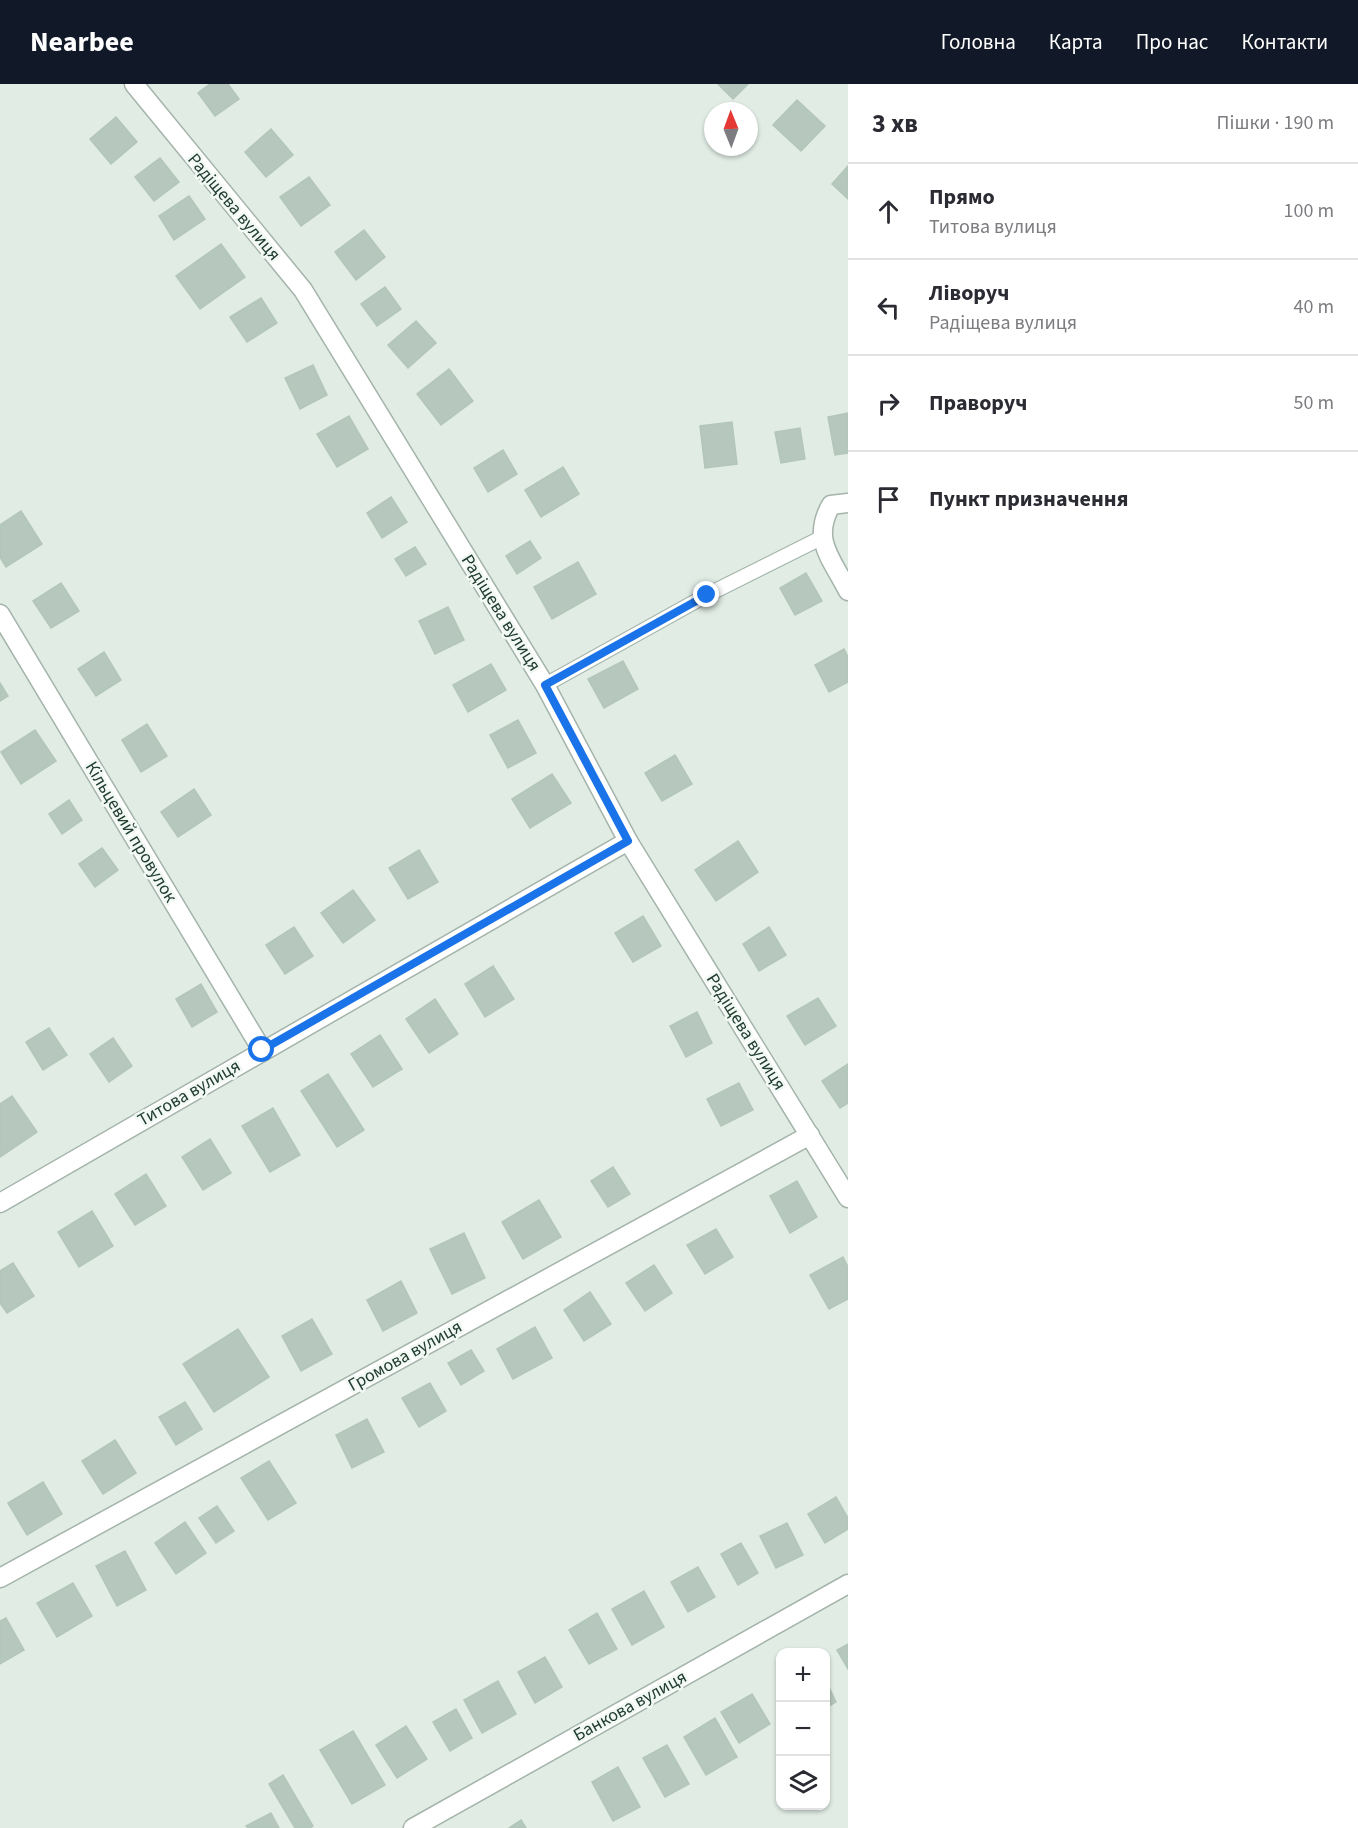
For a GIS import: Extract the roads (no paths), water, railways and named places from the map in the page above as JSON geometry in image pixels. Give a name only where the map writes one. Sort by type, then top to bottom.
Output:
[{"type":"street","name":"Радіщева вулиця","points":[[134,84],[303,290],[545,685],[628,841],[848,1198]]},
{"type":"street","points":[[848,503],[831,506],[823,519],[821,538],[848,591]]},
{"type":"street","name":"Кільцевий провулок","points":[[0,614],[262,1050]]},
{"type":"street","name":"Титова вулиця","points":[[0,1203],[628,841]]},
{"type":"street","name":"Громова вулиця","points":[[0,1578],[810,1135]]},
{"type":"street","name":"Банкова вулиця","points":[[412,1828],[848,1584]]},
{"type":"lane","points":[[545,685],[707,595],[821,538]]}]
